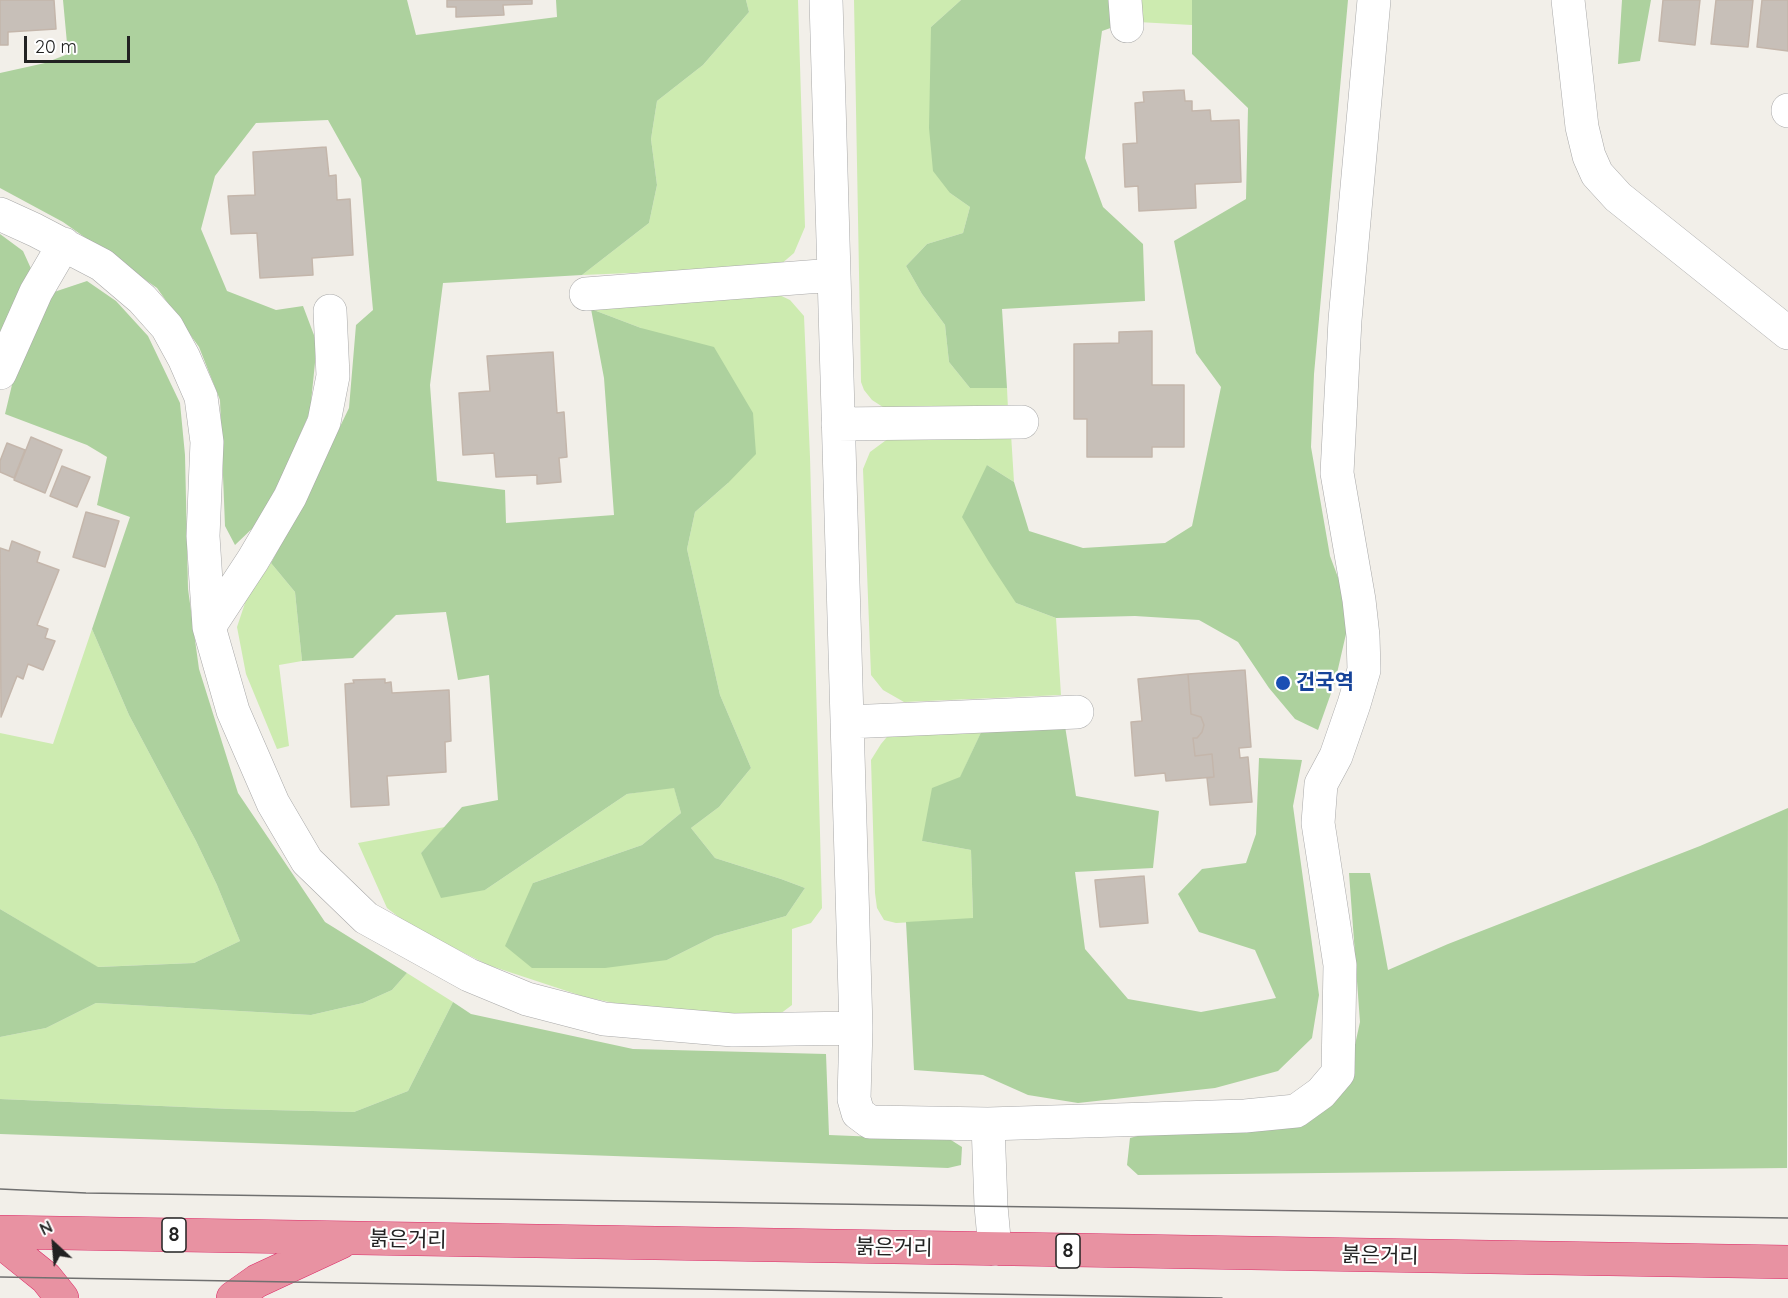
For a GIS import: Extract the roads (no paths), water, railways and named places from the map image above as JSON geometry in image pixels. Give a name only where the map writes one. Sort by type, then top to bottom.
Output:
[{"type":"highway","name":"붉은거리","points":[[0,1232],[1788,1262]]},
{"type":"highway","points":[[233,1298],[257,1281],[348,1239]]},
{"type":"highway","points":[[0,1241],[46,1278],[62,1298]]},
{"type":"street","points":[[826,0],[856,1028],[854,1099],[858,1113],[870,1122],[988,1124],[1245,1116],[1296,1111],[1321,1093],[1338,1073],[1341,965],[1318,823],[1321,784],[1336,756],[1364,670],[1359,600],[1337,473],[1345,320],[1374,0]]},
{"type":"street","points":[[1568,0],[1582,127],[1589,156],[1597,174],[1618,197],[1788,333]]},
{"type":"street","points":[[0,214],[102,265],[142,299],[167,327],[184,358],[201,398],[207,442],[203,536],[209,627],[233,711],[273,803],[307,861],[366,918],[469,975],[527,999],[604,1019],[733,1030],[856,1028]]},
{"type":"street","points":[[0,373],[36,292],[64,244]]},
{"type":"street","points":[[586,294],[834,275]]},
{"type":"street","points":[[209,627],[291,497],[324,422],[333,376],[330,311]]},
{"type":"street","points":[[838,424],[1022,422]]},
{"type":"street","points":[[847,722],[1077,712]]},
{"type":"street","points":[[988,1124],[995,1250]]},
{"type":"tram line","points":[[0,1189],[86,1193],[1788,1218]]},
{"type":"tram line","points":[[0,1277],[1222,1298]]},
{"type":"place","name":"건국역","points":[[1283,683]]}]
